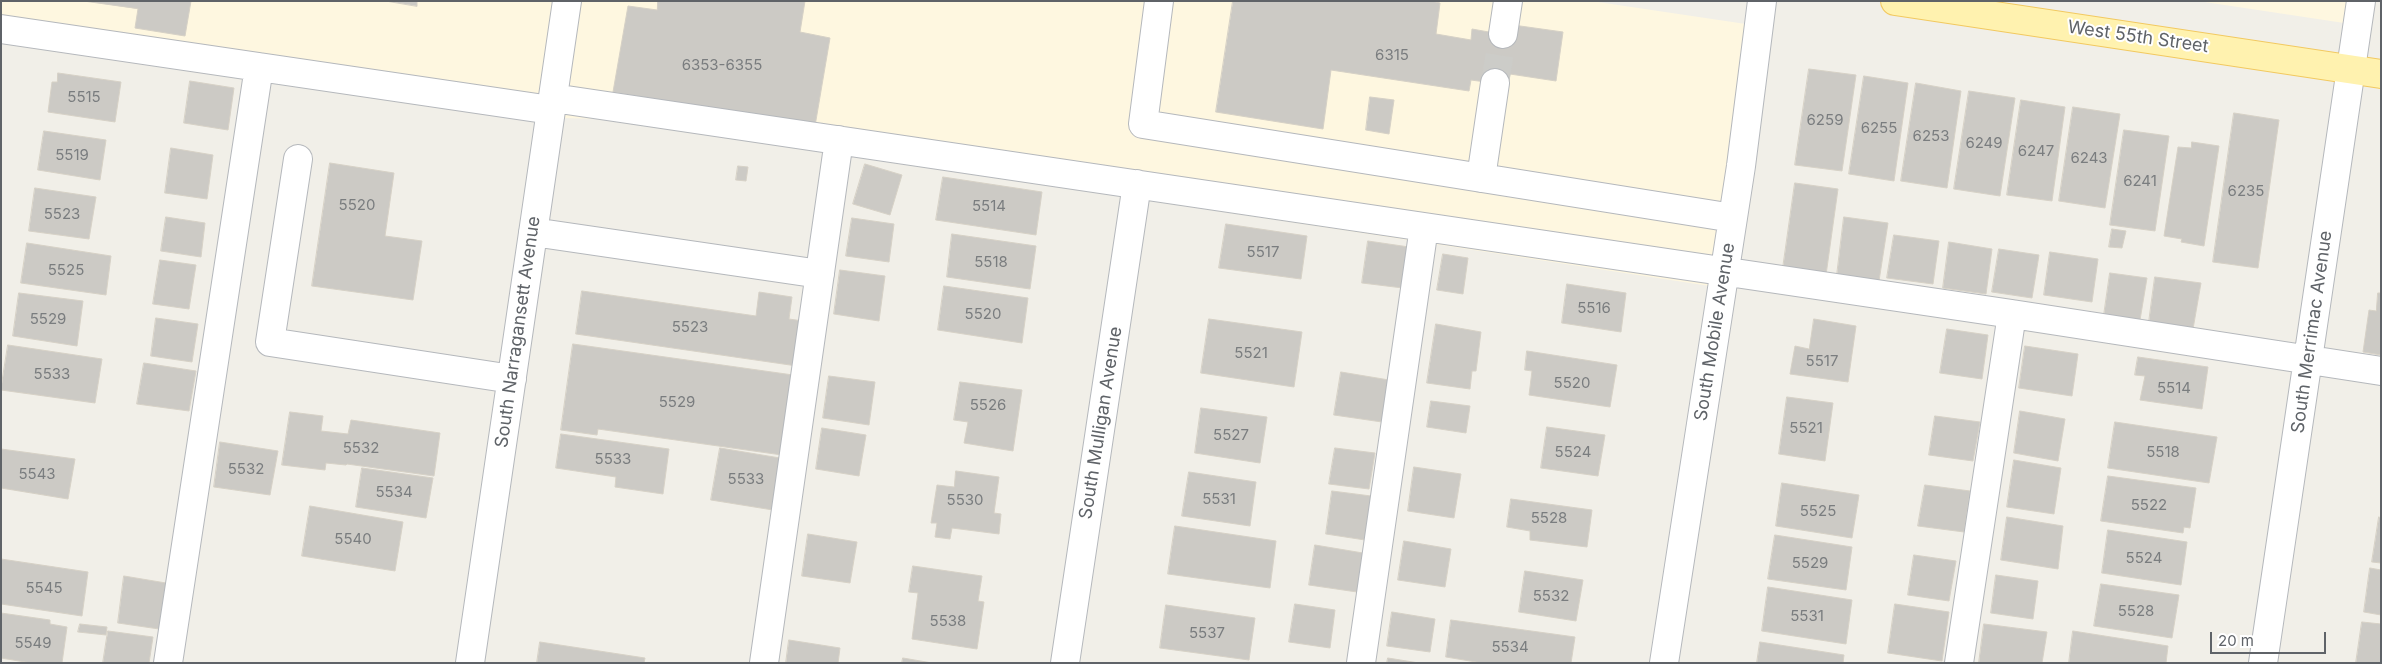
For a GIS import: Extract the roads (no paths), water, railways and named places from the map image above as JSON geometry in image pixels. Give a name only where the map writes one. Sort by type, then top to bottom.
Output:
[{"type":"main road","name":"West 55th Street","points":[[1894,1],[2381,74]]},
{"type":"street","name":"South Narragansett Avenue","points":[[470,663],[568,1]]},
{"type":"street","points":[[1159,1],[1160,11],[1143,124],[1732,218]]},
{"type":"street","points":[[1503,34],[1508,1]]},
{"type":"street","name":"South Mobile Avenue","points":[[1664,663],[1732,218],[1762,1]]},
{"type":"street","name":"South Merrimac Avenue","points":[[2263,663],[2362,1]]},
{"type":"street","points":[[1,29],[259,67],[839,140],[2012,314],[2381,371]]},
{"type":"street","points":[[168,663],[259,67]]},
{"type":"street","points":[[1481,178],[1495,84]]},
{"type":"street","points":[[764,663],[839,140]]},
{"type":"street","points":[[298,159],[270,342],[512,379]]},
{"type":"street","name":"South Mulligan Avenue","points":[[1065,663],[1137,184]]},
{"type":"street","points":[[1360,663],[1424,227]]},
{"type":"street","points":[[533,232],[820,274]]},
{"type":"street","points":[[1959,663],[2012,314]]},
{"type":"tunnel","points":[[1495,83],[1503,34]]}]
